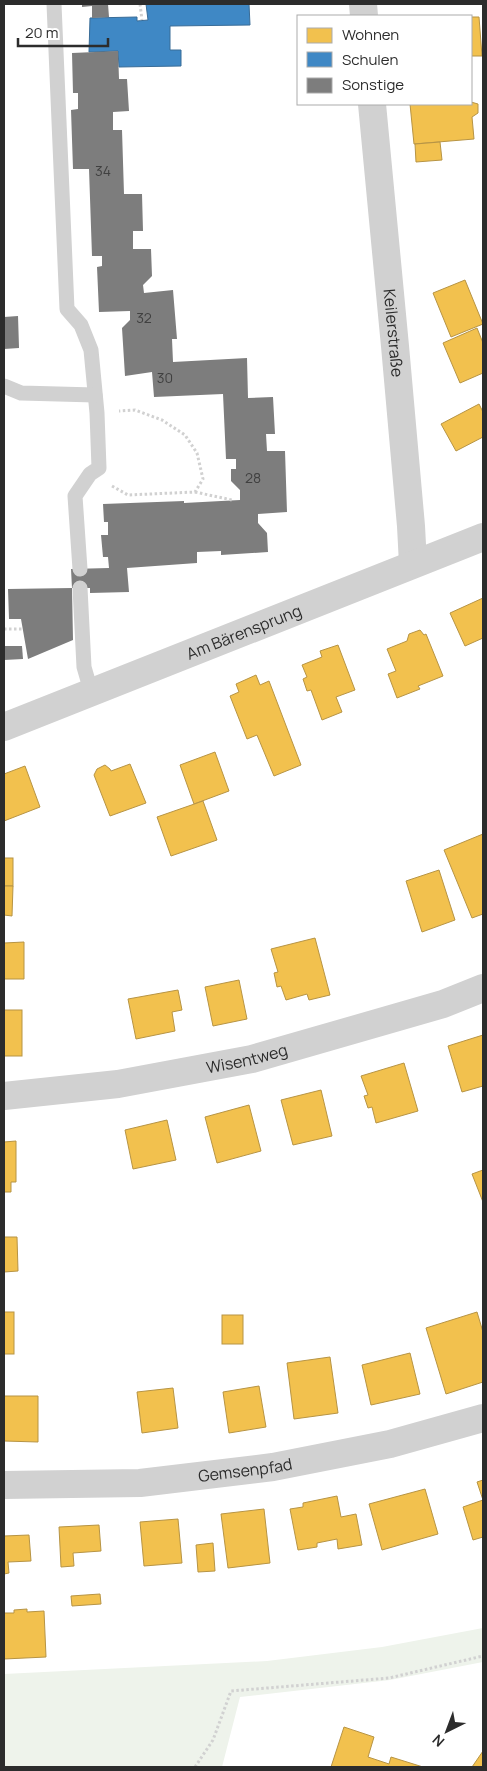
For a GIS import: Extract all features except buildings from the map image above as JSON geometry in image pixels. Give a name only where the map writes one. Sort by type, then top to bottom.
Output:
[{"type":"street","name":"Keilerstraße","points":[[372,105],[396,355],[413,564]]},
{"type":"street","name":"Am Bärensprung","points":[[5,722],[91,691],[483,537]]},
{"type":"street","name":"Wisentweg","points":[[4,1096],[118,1084],[252,1059],[443,1004],[483,988]]},
{"type":"street","name":"Gemsenpfad","points":[[4,1485],[140,1483],[273,1467],[390,1444],[483,1418]]},
{"type":"lane","points":[[54,4],[67,309],[81,325],[91,350],[97,413],[98,468],[90,474],[75,496],[80,569]]},
{"type":"lane","points":[[4,386],[21,393],[95,395]]},
{"type":"lane","points":[[80,588],[84,668],[91,691]]},
{"type":"path","points":[[140,4],[142,20]]},
{"type":"path","points":[[97,413],[135,410],[162,420],[184,435],[197,452],[203,479],[196,492]]},
{"type":"path","points":[[90,474],[128,495],[196,492],[232,500]]},
{"type":"path","points":[[4,629],[23,629]]},
{"type":"path","points":[[194,1767],[213,1740],[231,1691],[389,1678],[483,1656]]},
{"type":"shaded area","points":[[483,1628],[483,1662],[390,1680],[240,1697],[222,1767],[4,1767],[4,1674],[267,1661],[382,1647]]}]
